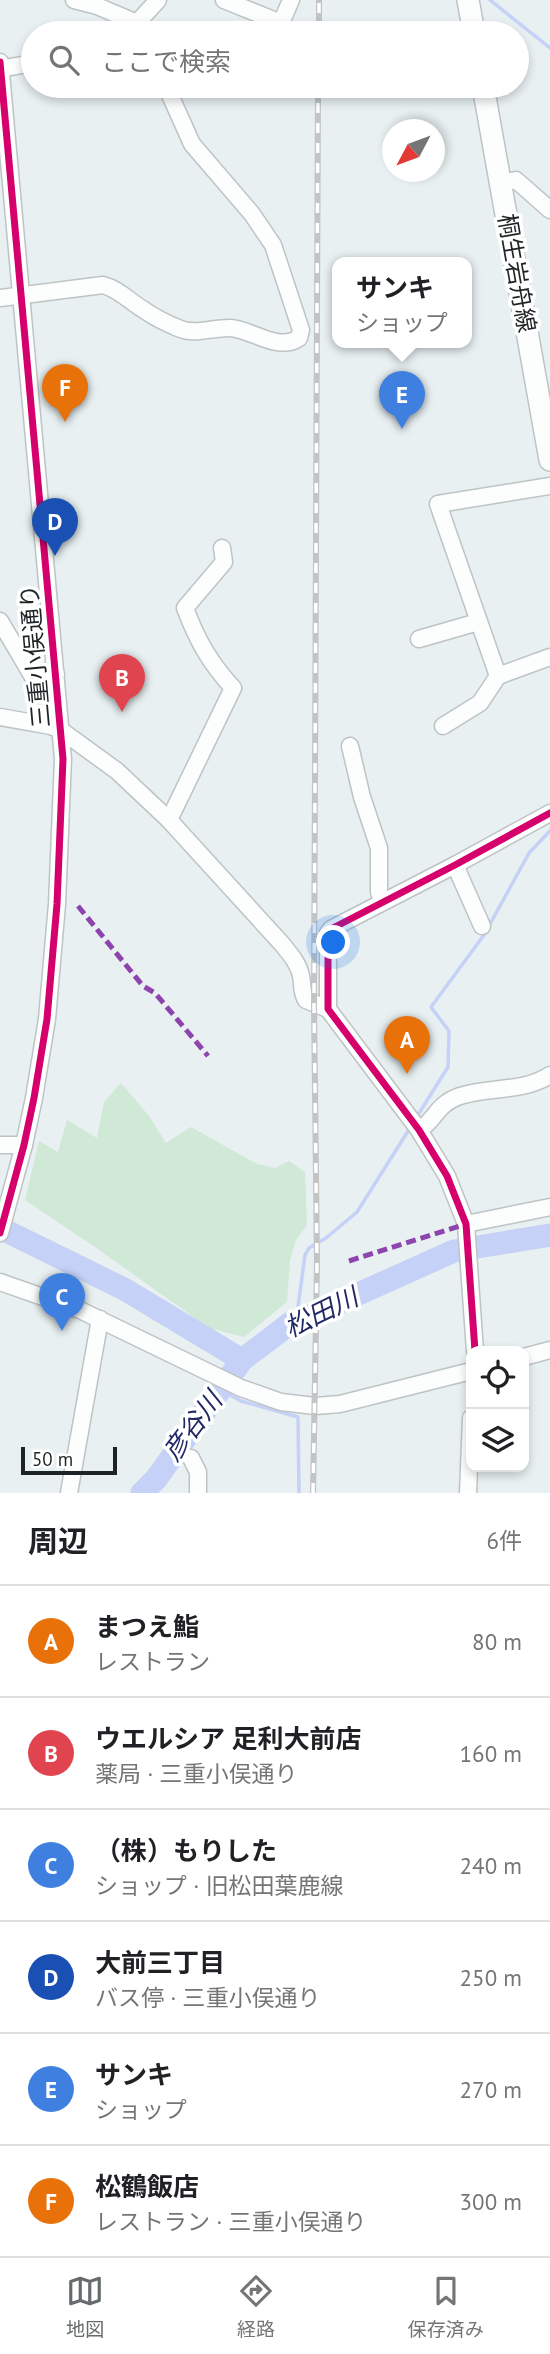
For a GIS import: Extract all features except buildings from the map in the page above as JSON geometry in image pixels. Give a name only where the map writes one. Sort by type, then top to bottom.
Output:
[{"type":"main road","points":[[468,0],[472,21]]},
{"type":"main road","name":"桐生岩舟線","points":[[485,98],[547,430],[550,460]]},
{"type":"street","points":[[74,0],[97,6],[126,21]]},
{"type":"street","points":[[144,21],[158,0]]},
{"type":"street","points":[[224,0],[266,21]]},
{"type":"street","points":[[283,21],[291,0]]},
{"type":"street","name":"三重小俣通り","points":[[0,62],[62,731],[63,775],[57,904],[47,1019],[24,1145],[0,1233]]},
{"type":"street","points":[[0,69],[21,65]]},
{"type":"street","points":[[0,298],[103,285],[112,287],[144,310],[181,330],[232,328],[291,344],[299,338],[301,330],[273,245],[252,214],[192,144],[171,98]]},
{"type":"street","points":[[501,183],[516,180],[550,210]]},
{"type":"street","points":[[498,676],[438,504],[550,486]]},
{"type":"street","points":[[169,820],[233,688],[213,667],[185,608],[224,562],[222,548]]},
{"type":"street","points":[[0,621],[37,684],[49,675],[56,674]]},
{"type":"street","points":[[419,639],[478,622]]},
{"type":"street","points":[[443,726],[480,703],[498,676],[550,657]]},
{"type":"street","points":[[0,717],[51,726],[62,731],[117,771],[169,820],[296,961],[306,1000],[328,1009],[419,1130],[447,1176],[467,1228],[475,1346]]},
{"type":"street","points":[[350,746],[362,797],[379,848],[379,892],[382,902]]},
{"type":"street","points":[[328,1009],[328,933],[550,813]]},
{"type":"street","points":[[455,865],[482,926]]},
{"type":"street","points":[[419,1130],[440,1106],[447,1102],[462,1096],[539,1083],[550,1075]]},
{"type":"street","points":[[0,1145],[24,1145]]},
{"type":"street","points":[[467,1228],[550,1207]]},
{"type":"street","points":[[0,1282],[100,1319],[234,1384],[281,1402],[329,1405],[466,1372]]},
{"type":"street","points":[[69,1493],[100,1319]]},
{"type":"street","points":[[529,1356],[550,1350]]},
{"type":"street","points":[[191,1458],[198,1472],[198,1493]]},
{"type":"street","points":[[468,1493],[469,1472]]},
{"type":"green space","points":[[121,1083],[149,1116],[166,1143],[191,1127],[257,1164],[275,1168],[289,1161],[305,1172],[307,1225],[296,1240],[290,1260],[287,1302],[244,1337],[209,1328],[25,1200],[39,1141],[58,1152],[67,1120],[97,1138],[104,1102]]},
{"type":"waterway","points":[[490,0],[516,21]]},
{"type":"waterway","points":[[529,31],[550,48]]},
{"type":"waterway","points":[[416,1118],[448,1067],[449,1031],[431,1007],[484,935],[529,853],[550,831]]},
{"type":"waterway","points":[[296,1322],[305,1255],[309,1248],[326,1238],[357,1212],[410,1128]]},
{"type":"waterway","name":"松田川","points":[[0,1228],[124,1289],[242,1360],[292,1322],[454,1251],[550,1235]]},
{"type":"waterway","name":"彦谷川","points":[[142,1493],[156,1479],[239,1364]]},
{"type":"waterway","points":[[219,1389],[241,1401],[298,1417],[299,1493]]},
{"type":"railway","points":[[319,0],[319,21]]},
{"type":"railway","points":[[313,1493],[317,1263],[314,1005],[318,98]]},
{"type":"marked path","points":[[78,906],[143,986],[155,993],[208,1056]]},
{"type":"marked path","points":[[349,1261],[466,1224]]},
{"type":"cycle path","points":[[0,62],[63,759],[57,904],[47,1019],[24,1145],[0,1233]]},
{"type":"cycle path","points":[[475,1346],[466,1224],[447,1176],[419,1130],[328,1009],[328,933],[550,813]]},
{"type":"place","name":"松鶴飯店","points":[[65,422]]},
{"type":"place","name":"サンキ","points":[[402,429]]},
{"type":"place","name":"大前三丁目","points":[[55,556]]},
{"type":"place","name":"ウエルシア 足利大前店","points":[[122,712]]},
{"type":"place","name":"まつえ鮨","points":[[407,1074]]},
{"type":"place","name":"（株）もりした","points":[[62,1331]]}]
